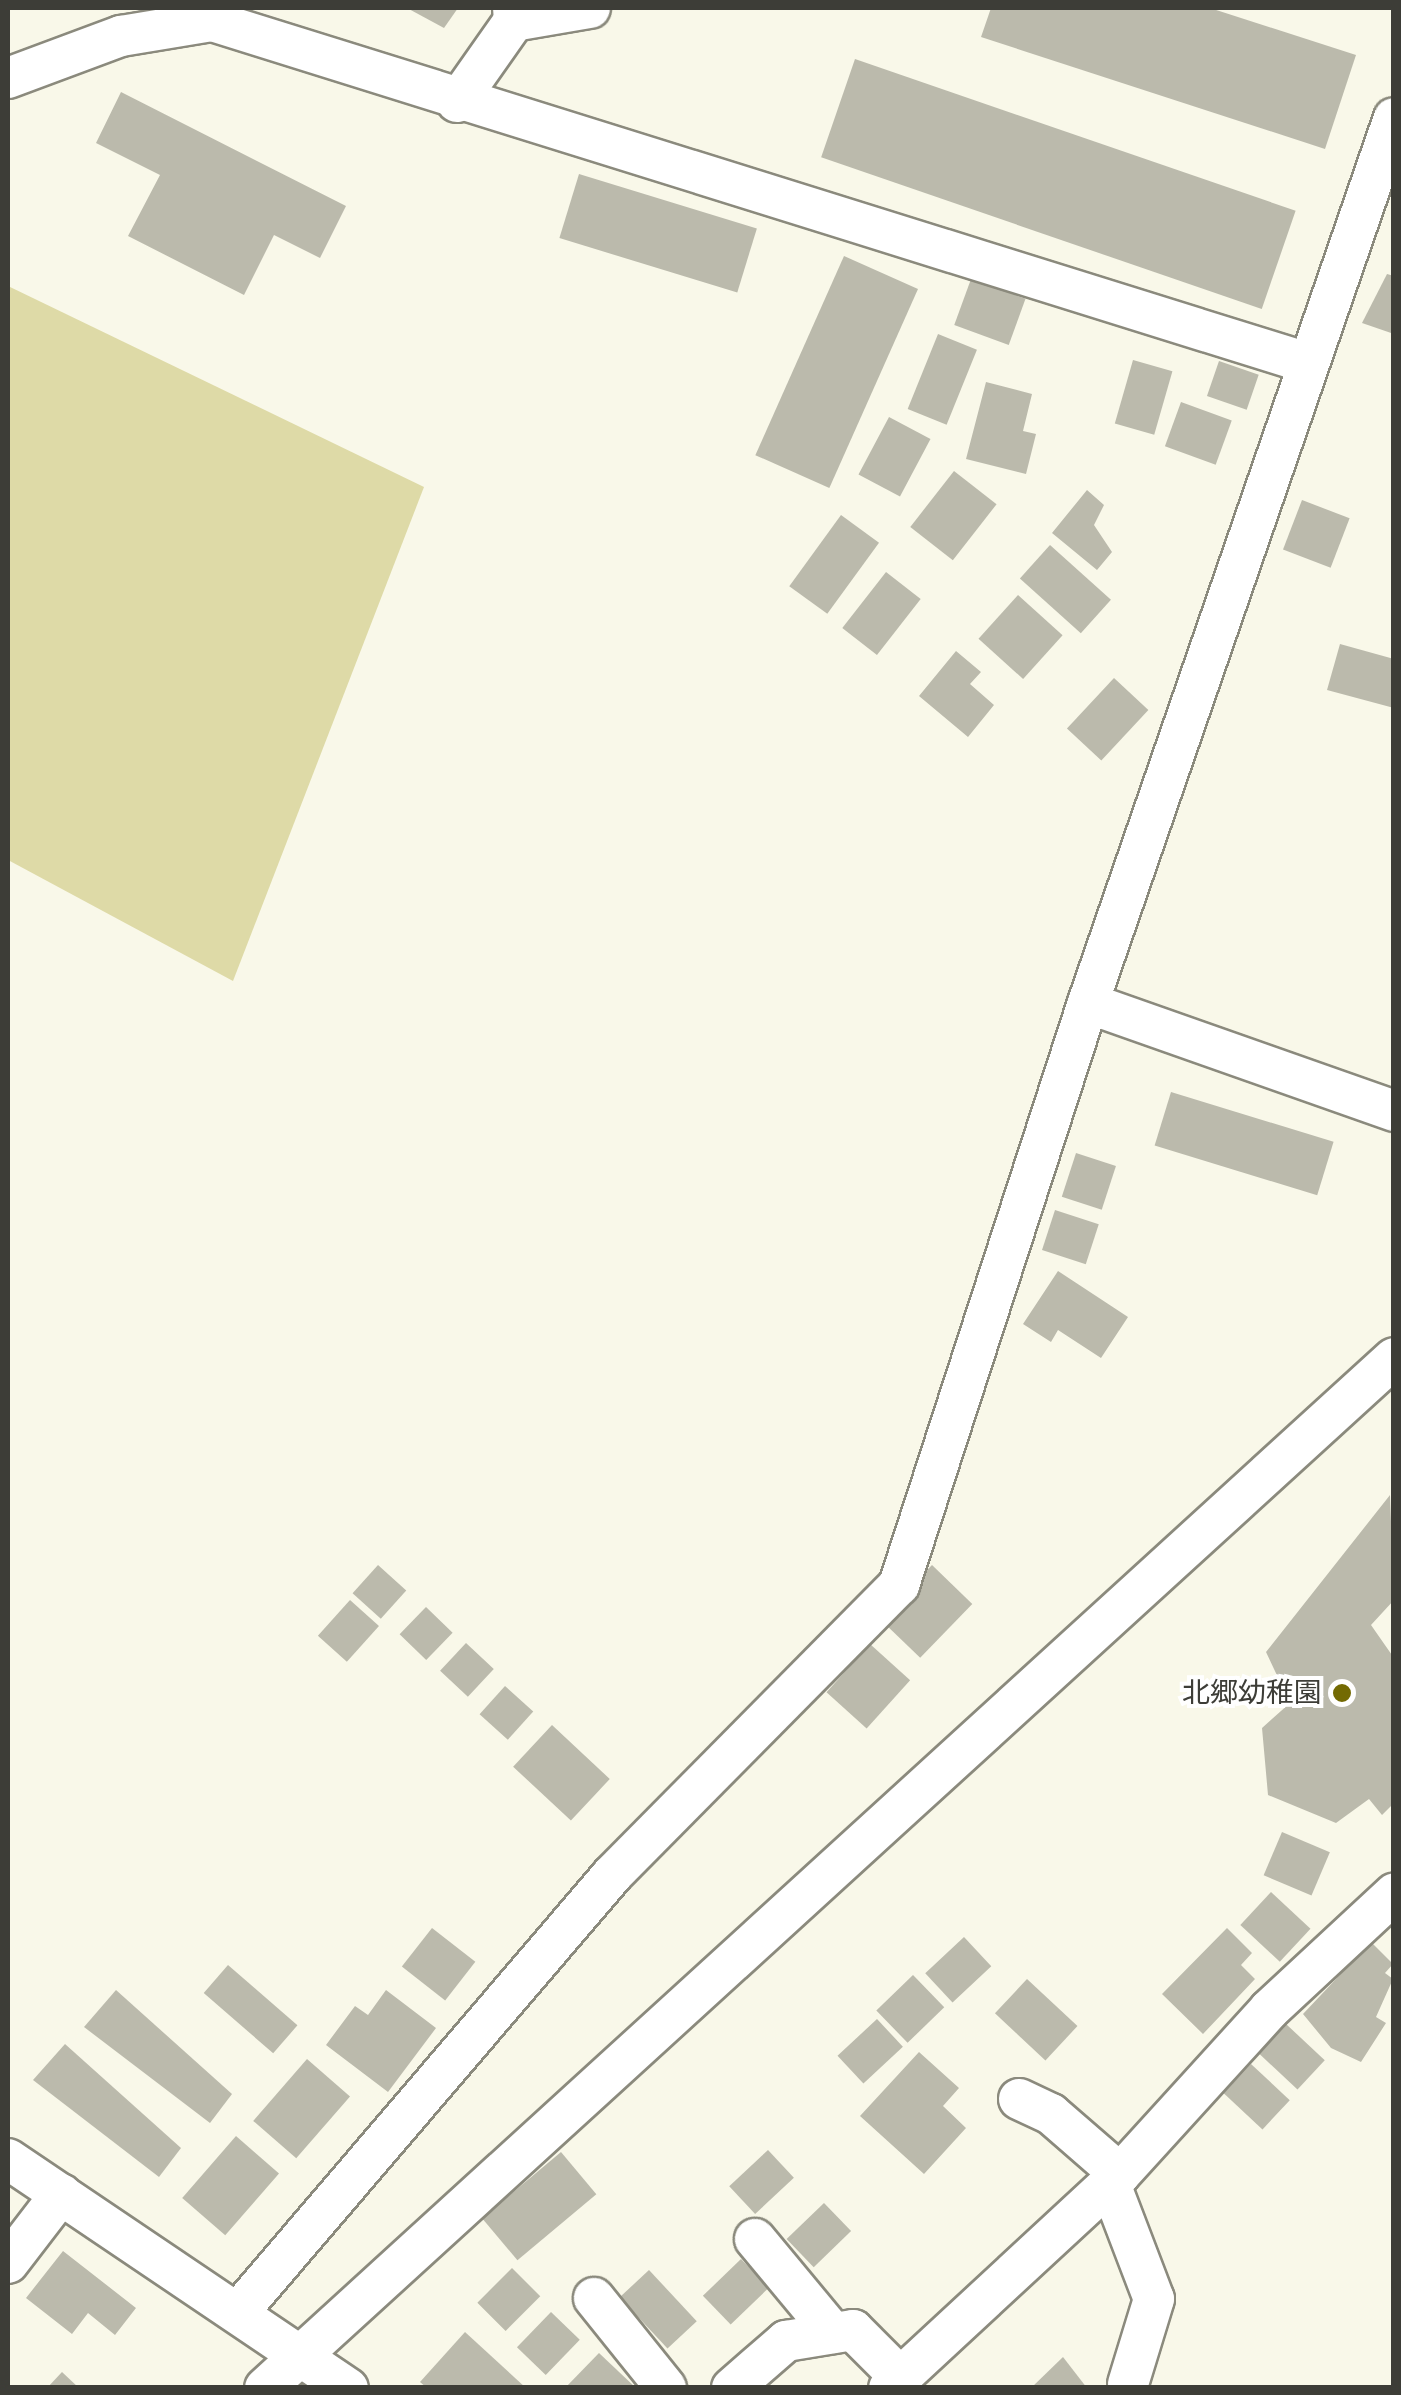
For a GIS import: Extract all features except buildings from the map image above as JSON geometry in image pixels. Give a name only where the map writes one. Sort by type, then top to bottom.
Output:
[{"type":"street","points":[[457,102],[514,14],[590,8]]},
{"type":"street","points":[[8,78],[122,36],[212,21],[457,102],[1304,362]]},
{"type":"street","points":[[240,2310],[612,1875],[899,1585],[1088,1003],[1304,362],[1394,118]]},
{"type":"street","points":[[1088,1003],[1394,1111]]},
{"type":"street","points":[[265,2388],[1394,1358]]},
{"type":"street","points":[[732,2388],[786,2341],[853,2330],[895,2382],[1115,2179],[1270,2010],[1394,1894]]},
{"type":"street","points":[[1020,2099],[1052,2114],[1115,2179],[1154,2299],[1128,2384]]},
{"type":"street","points":[[8,2160],[240,2310],[348,2388]]},
{"type":"street","points":[[8,2264],[61,2194]]},
{"type":"street","points":[[755,2239],[833,2334]]},
{"type":"street","points":[[594,2298],[666,2388]]},
{"type":"shaded area","points":[[8,286],[424,487],[233,981],[8,860]]},
{"type":"place","name":"北郷幼稚園","points":[[1342,1693]]}]
